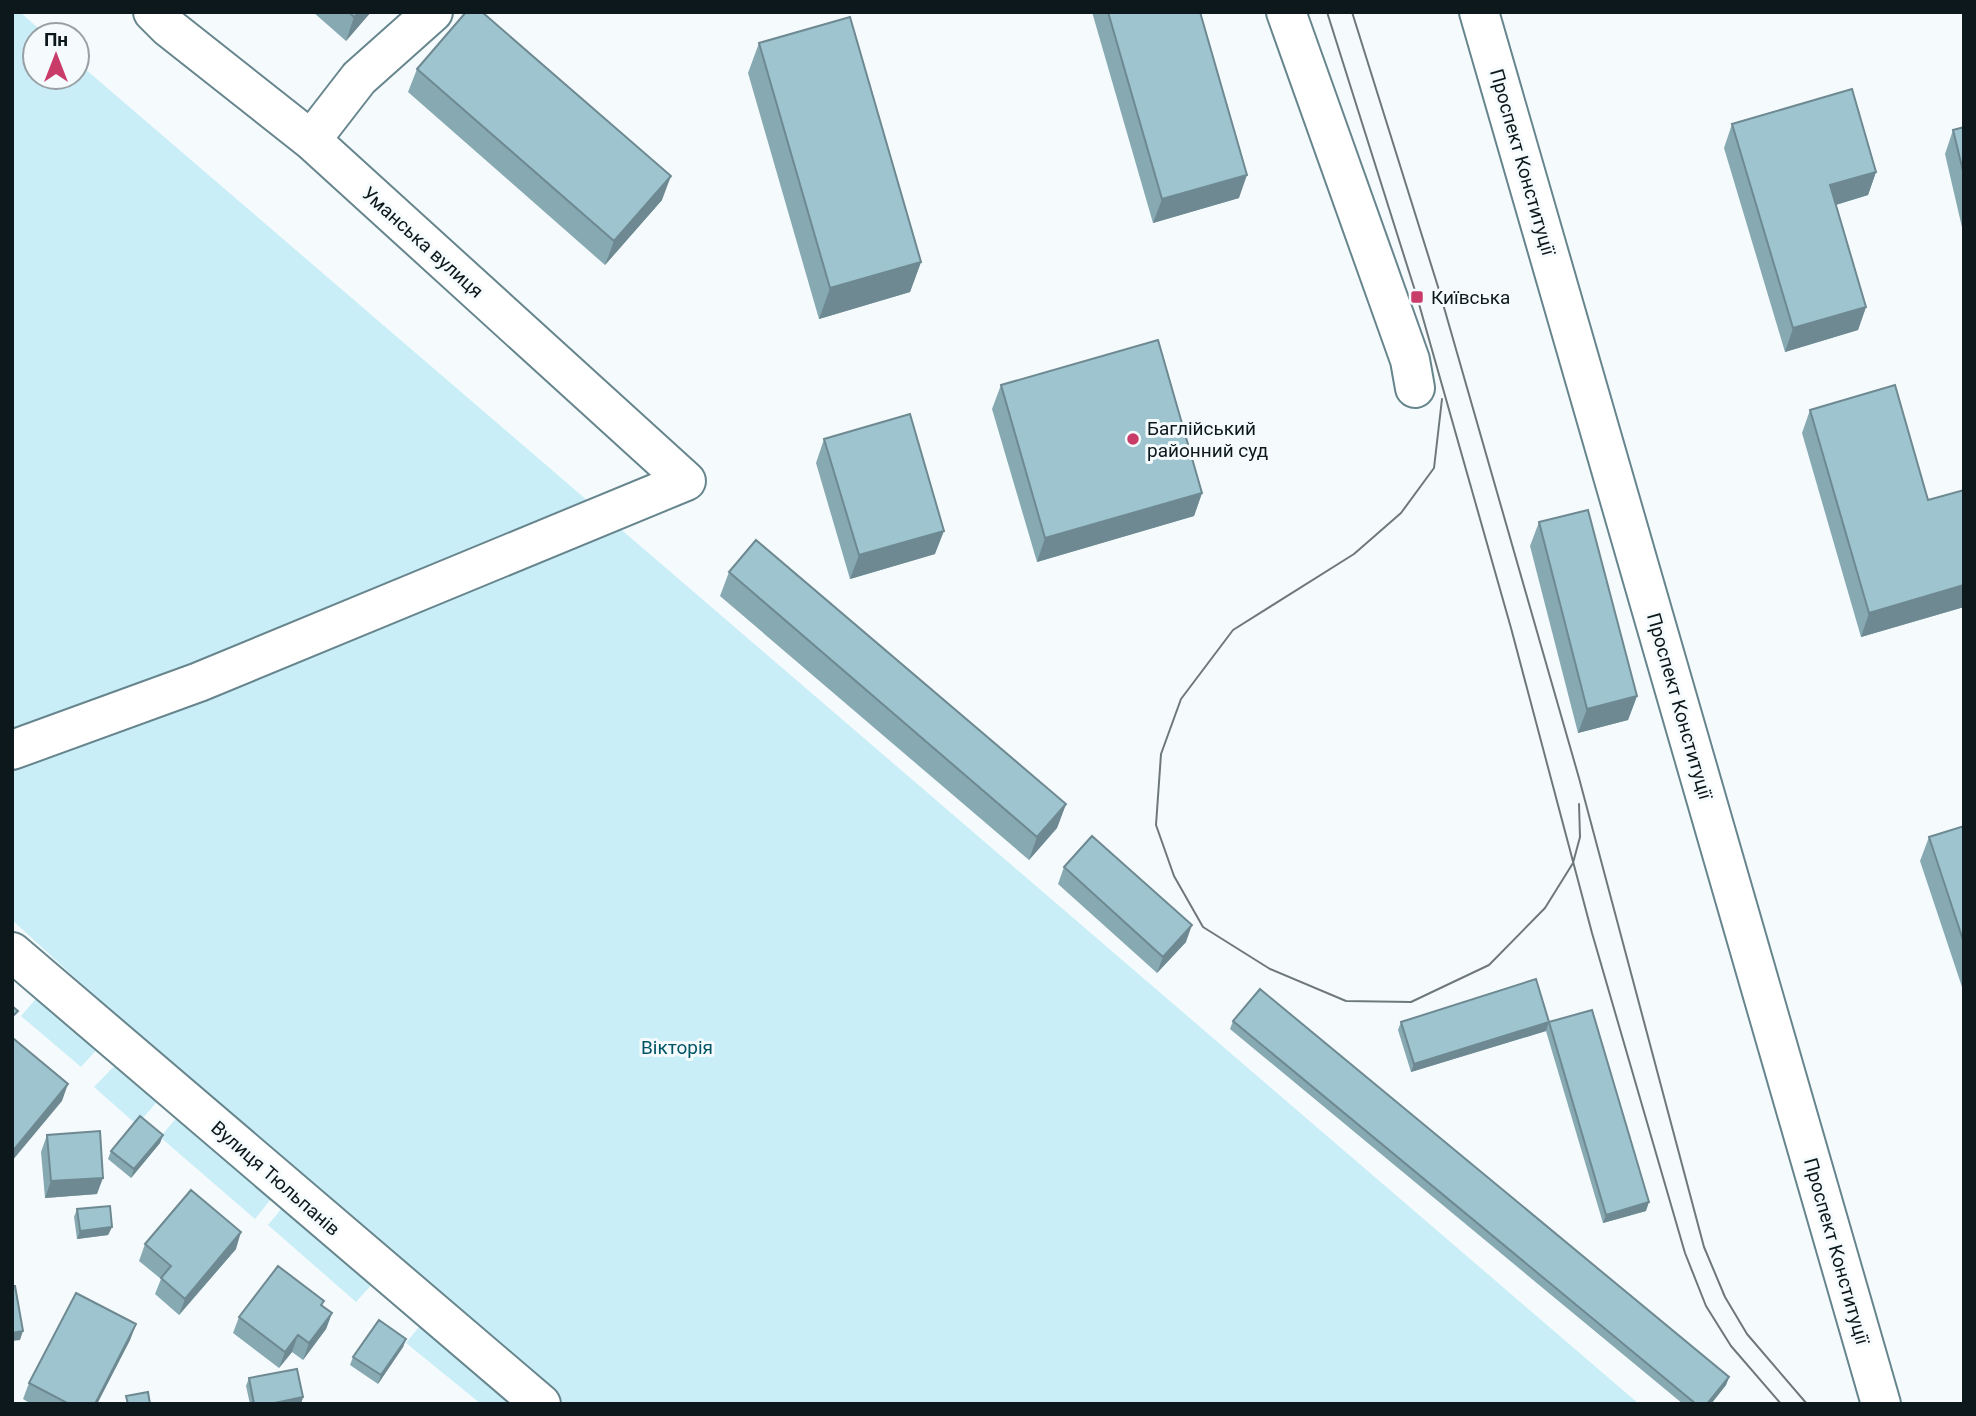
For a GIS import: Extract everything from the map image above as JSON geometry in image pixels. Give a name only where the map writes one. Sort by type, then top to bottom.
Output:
[{"type":"street","name":"Уманська вулиця","points":[[12,750],[199,682],[686,481],[311,140],[167,27],[153,12]]},
{"type":"street","points":[[311,140],[359,78],[433,12]]},
{"type":"street","points":[[1286,12],[1410,360],[1415,388]]},
{"type":"street","name":"Проспект Конституції","points":[[1479,12],[1881,1403]]},
{"type":"street","name":"Вулиця Тюльпанів","points":[[12,952],[541,1404]]},
{"type":"green space","name":"Вікторія","points":[[12,12],[20,12],[30,21],[21,21],[21,91],[91,91],[91,74],[1639,1404],[539,1404],[12,920]]},
{"type":"green space","points":[[40,994],[100,1046],[81,1067],[21,1016]]},
{"type":"green space","points":[[119,1061],[162,1096],[137,1125],[94,1087]]},
{"type":"green space","points":[[180,1114],[275,1194],[255,1219],[160,1137]]},
{"type":"green space","points":[[286,1203],[375,1281],[356,1302],[268,1225]]},
{"type":"green space","points":[[423,1322],[520,1404],[481,1404],[406,1343]]},
{"type":"building","points":[[466,12],[482,12],[671,176],[614,241],[417,69]]},
{"type":"building","points":[[1108,12],[1200,12],[1247,175],[1162,199]]},
{"type":"building","points":[[850,17],[921,262],[830,288],[759,43]]},
{"type":"building","points":[[1852,89],[1876,172],[1830,185],[1866,307],[1793,328],[1732,124]]},
{"type":"building","points":[[1964,127],[1964,175],[1953,130]]},
{"type":"building","points":[[1158,340],[1202,493],[1045,538],[1001,385]]},
{"type":"building","points":[[1895,385],[1928,500],[1964,490],[1964,585],[1869,613],[1810,410]]},
{"type":"building","points":[[910,414],[944,531],[859,555],[824,439]]},
{"type":"building","points":[[1588,510],[1637,696],[1587,709],[1539,522]]},
{"type":"building","points":[[756,540],[1066,804],[1037,837],[729,572]]},
{"type":"building","points":[[1964,826],[1964,943],[1929,837]]},
{"type":"building","points":[[1092,836],[1192,925],[1163,957],[1064,867]]},
{"type":"building","points":[[1536,979],[1549,1022],[1414,1064],[1401,1022]]},
{"type":"building","points":[[1260,989],[1729,1377],[1707,1404],[1696,1404],[1233,1021]]},
{"type":"building","points":[[12,1006],[18,1011],[12,1017]]},
{"type":"building","points":[[1592,1010],[1649,1202],[1606,1215],[1549,1022]]},
{"type":"building","points":[[14,1039],[68,1084],[12,1152],[12,1041]]},
{"type":"building","points":[[140,1116],[163,1135],[134,1169],[111,1151]]},
{"type":"building","points":[[100,1131],[103,1178],[51,1181],[47,1135]]},
{"type":"building","points":[[191,1190],[241,1232],[185,1299],[161,1278],[171,1266],[145,1244]]},
{"type":"building","points":[[110,1206],[112,1227],[80,1231],[77,1209]]},
{"type":"building","points":[[278,1266],[324,1301],[321,1305],[332,1313],[309,1343],[298,1335],[285,1352],[239,1317]]},
{"type":"building","points":[[12,1286],[15,1286],[23,1331],[12,1333]]},
{"type":"building","points":[[76,1293],[136,1324],[95,1404],[69,1404],[29,1383]]},
{"type":"building","points":[[379,1320],[406,1339],[381,1375],[353,1357]]},
{"type":"building","points":[[297,1369],[303,1397],[270,1404],[254,1404],[249,1378]]},
{"type":"building","points":[[148,1392],[150,1404],[128,1404],[126,1396]]},
{"type":"tram line","points":[[1327,12],[1417,297],[1511,628],[1592,933],[1685,1253],[1706,1306],[1731,1346],[1781,1404]]},
{"type":"tram line","points":[[1352,12],[1439,290],[1579,778],[1704,1247],[1725,1297],[1747,1334],[1807,1404]]},
{"type":"tram line","points":[[1442,399],[1434,468],[1401,513],[1354,554],[1233,630],[1181,699],[1161,754],[1156,825],[1174,876],[1203,927],[1270,969],[1346,1001],[1411,1002],[1489,965],[1545,908],[1573,863],[1580,837],[1579,804]]},
{"type":"place","name":"Київська","points":[[1417,297]]},
{"type":"place","name":"Баглійський районний суд","points":[[1133,439]]}]
